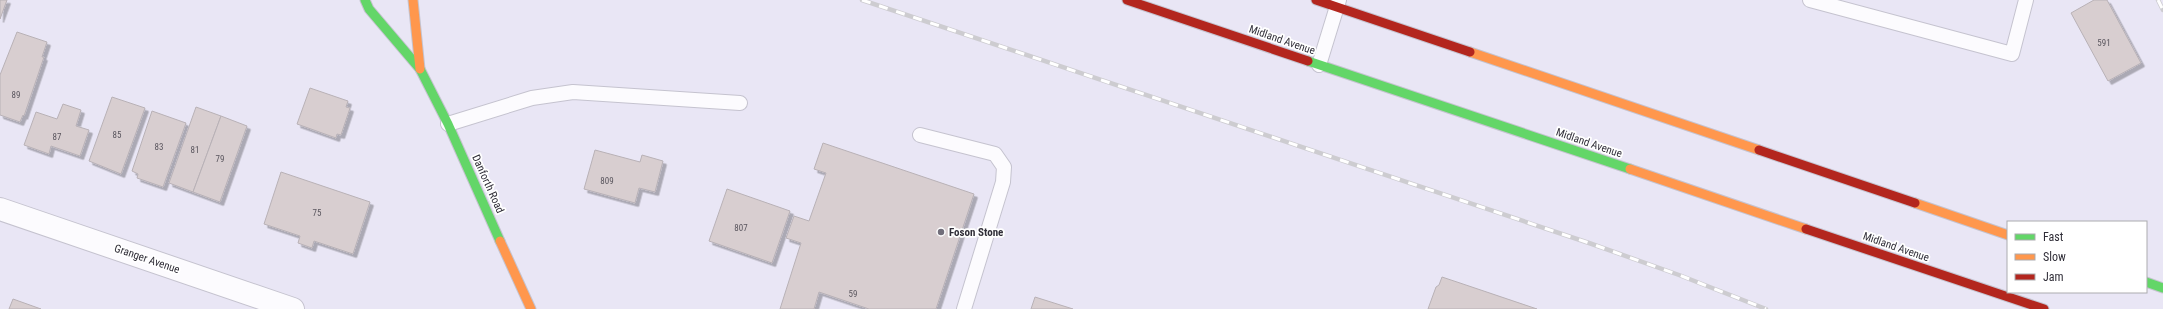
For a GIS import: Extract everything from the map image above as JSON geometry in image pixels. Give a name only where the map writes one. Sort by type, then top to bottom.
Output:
[{"type":"main road","name":"Danforth Road","points":[[364,0],[369,9],[420,69],[448,124],[531,309]]},
{"type":"main road","name":"Danforth Road","points":[[412,0],[420,69]]},
{"type":"main road","name":"Midland Avenue","points":[[1127,0],[2044,309]]},
{"type":"main road","points":[[1316,0],[1338,3],[2007,235]]},
{"type":"main road","points":[[2147,282],[2163,288]]},
{"type":"street","name":"Granger Avenue","points":[[0,208],[293,309]]},
{"type":"lane","points":[[1810,0],[2012,54],[2026,0]]},
{"type":"lane","points":[[1320,65],[1338,3]]},
{"type":"lane","points":[[448,124],[532,98],[573,92],[740,103]]},
{"type":"lane","points":[[920,135],[996,154],[1004,167],[1003,182],[964,309]]},
{"type":"building","points":[[0,0],[7,0],[0,19]]},
{"type":"building","points":[[2094,0],[2107,0],[2141,63],[2108,81],[2071,13]]},
{"type":"building","points":[[17,32],[47,42],[42,57],[44,57],[24,116],[23,115],[20,122],[0,115],[0,75]]},
{"type":"building","points":[[310,88],[348,101],[346,107],[350,108],[341,135],[337,134],[336,138],[297,124]]},
{"type":"building","points":[[112,97],[145,108],[121,174],[89,161]]},
{"type":"building","points":[[63,104],[81,110],[76,126],[89,130],[80,156],[51,146],[49,154],[24,145],[36,112],[57,119]]},
{"type":"building","points":[[196,107],[221,116],[193,192],[169,183]]},
{"type":"building","points":[[152,111],[186,123],[163,187],[137,178],[138,174],[132,171]]},
{"type":"building","points":[[221,116],[247,126],[220,202],[193,192]]},
{"type":"building","points":[[823,143],[974,194],[936,309],[869,309],[819,292],[814,309],[780,309],[801,243],[786,238],[794,216],[809,221],[826,173],[814,169]]},
{"type":"building","points":[[595,150],[640,162],[642,155],[663,161],[655,192],[639,188],[635,203],[584,189]]},
{"type":"building","points":[[281,172],[370,202],[353,254],[314,241],[312,248],[298,243],[300,236],[264,224]]},
{"type":"building","points":[[727,189],[790,211],[772,263],[709,241]]},
{"type":"building","points":[[1442,277],[1537,309],[1428,309],[1436,287],[1439,285]]},
{"type":"building","points":[[1035,297],[1073,309],[1031,309]]},
{"type":"building","points":[[13,299],[41,309],[9,309]]},
{"type":"railway","points":[[862,0],[1589,243],[1679,275],[1766,309]]},
{"type":"railway","points":[[2158,0],[2163,10]]},
{"type":"traffic: fast","points":[[365,0],[369,9],[420,69],[448,124],[500,241]]},
{"type":"traffic: fast","points":[[1308,61],[1630,169]]},
{"type":"traffic: fast","points":[[2147,282],[2163,288]]},
{"type":"traffic: slow","points":[[413,0],[420,69]]},
{"type":"traffic: slow","points":[[1470,52],[1759,150]]},
{"type":"traffic: slow","points":[[1630,169],[1806,229]]},
{"type":"traffic: slow","points":[[1915,203],[2007,235]]},
{"type":"traffic: slow","points":[[500,241],[531,309]]},
{"type":"traffic: jam","points":[[1127,0],[1308,61]]},
{"type":"traffic: jam","points":[[1316,0],[1470,52]]},
{"type":"traffic: jam","points":[[1759,150],[1915,203]]},
{"type":"traffic: jam","points":[[1806,229],[2044,309]]},
{"type":"place","name":"Foson Stone","points":[[941,232]]}]
